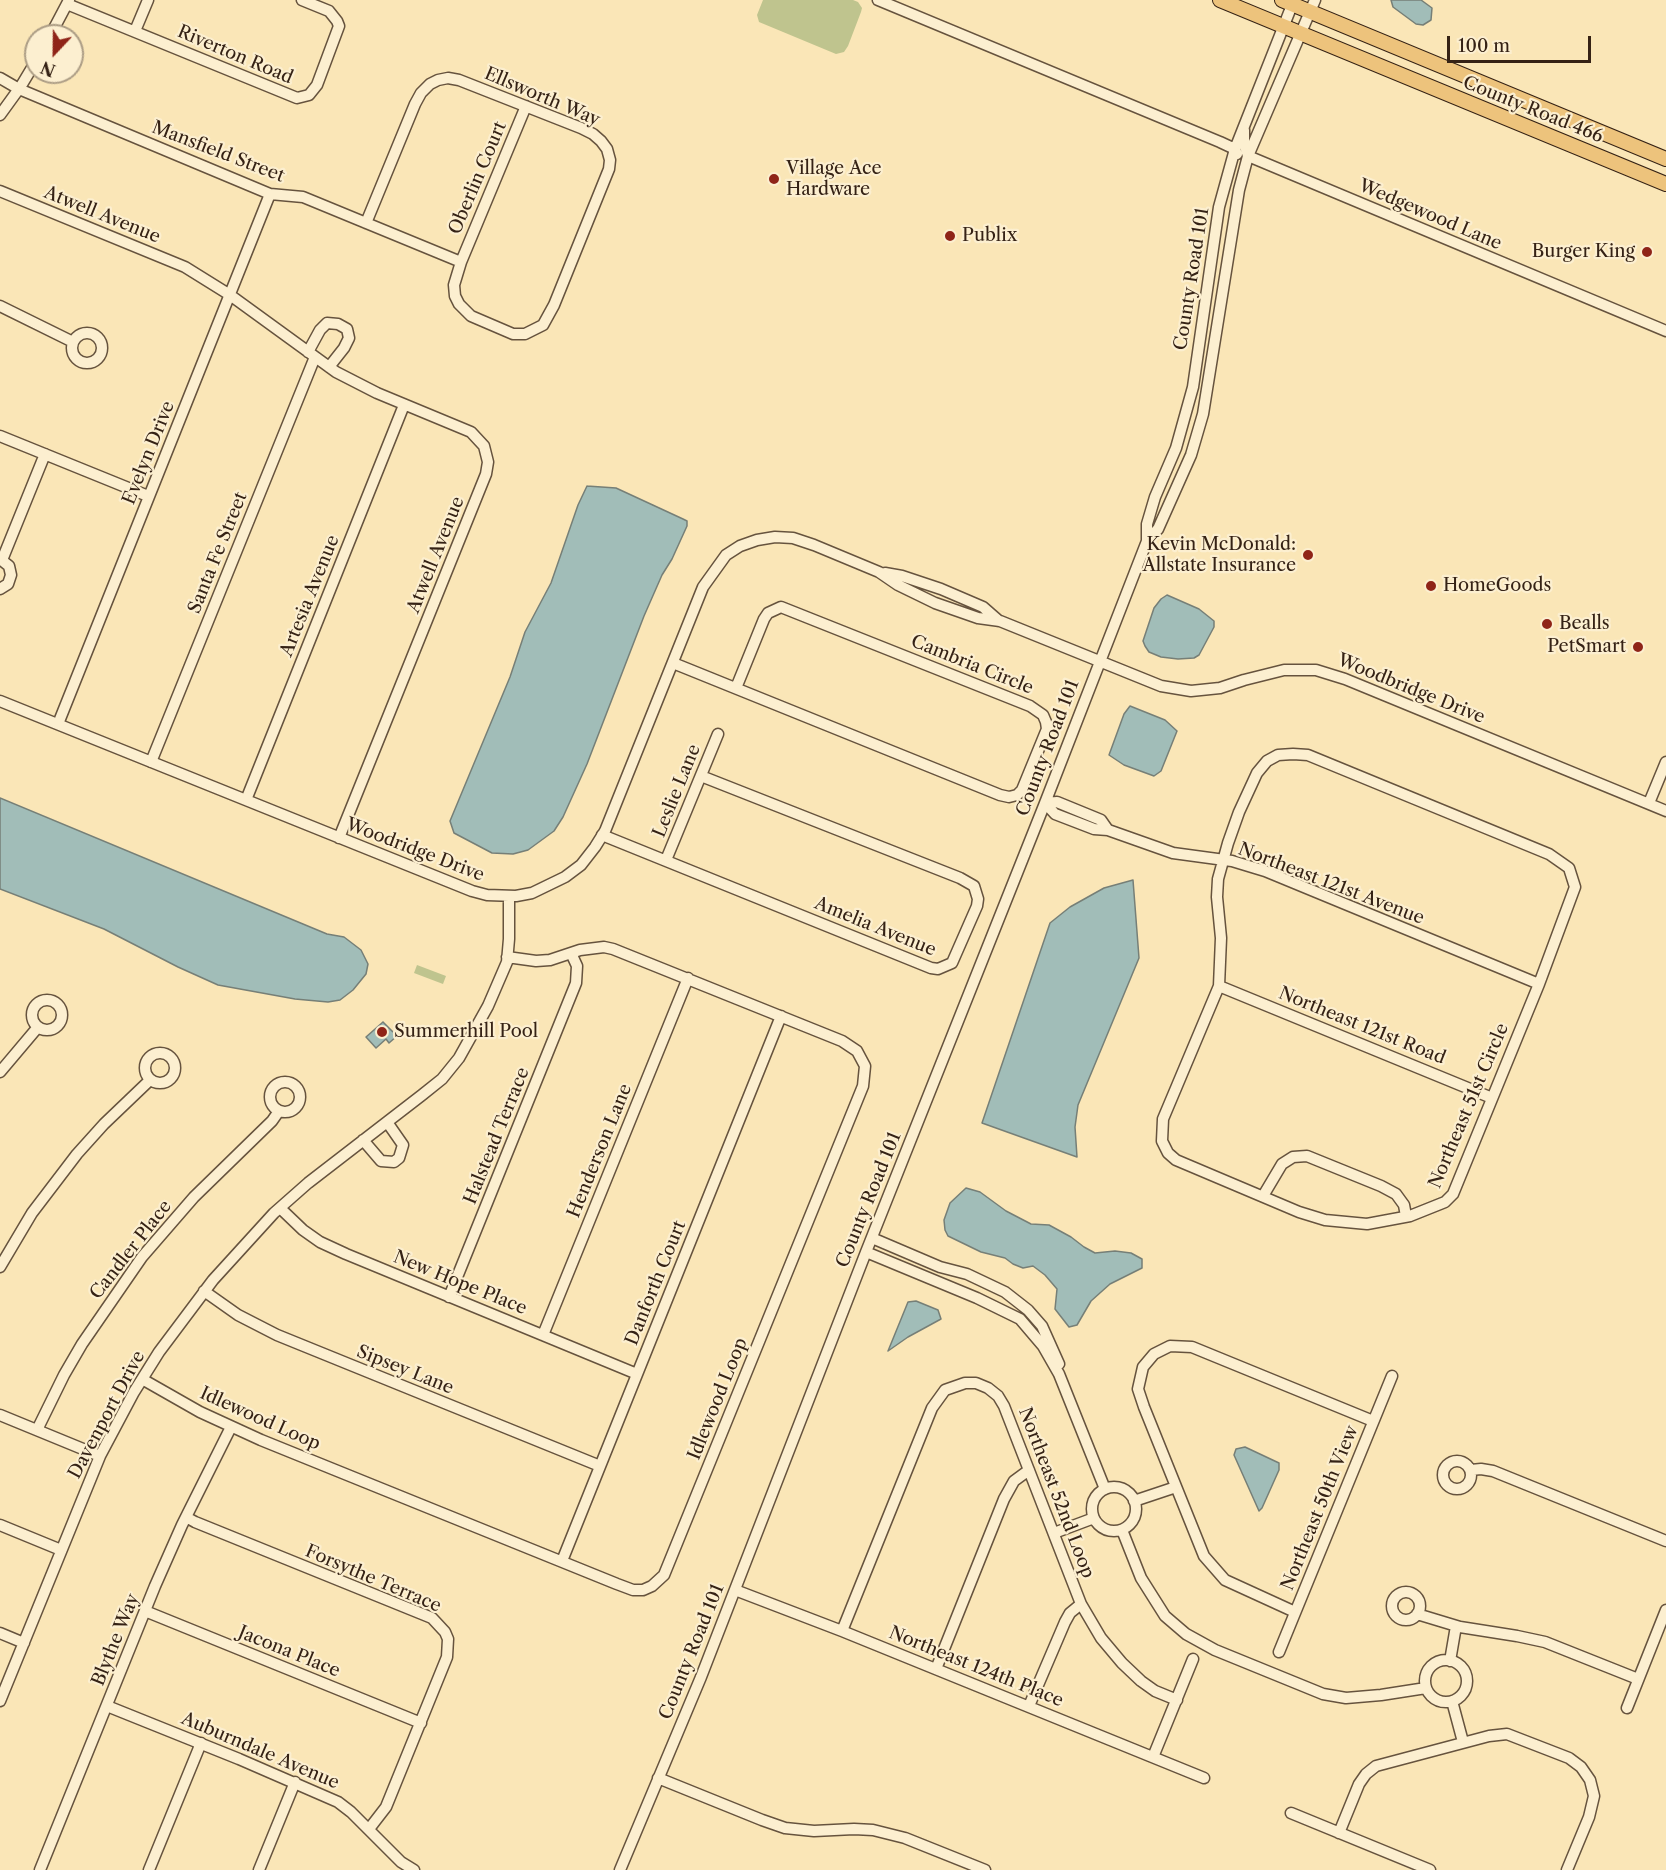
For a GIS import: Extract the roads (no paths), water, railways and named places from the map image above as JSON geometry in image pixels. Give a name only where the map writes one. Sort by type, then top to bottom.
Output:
[{"type":"main road","name":"County Road 466","points":[[1220,0],[1666,184]]},
{"type":"main road","name":"County Road 466","points":[[1289,1],[1312,6],[1666,159]]},
{"type":"street","points":[[135,31],[148,0]]},
{"type":"street","name":"Riverton Road","points":[[68,2],[284,94],[304,98],[317,86],[339,26],[329,11],[302,0]]},
{"type":"street","points":[[878,0],[1235,149],[1240,165],[1239,190]]},
{"type":"street","name":"County Road 101","points":[[1147,541],[1146,524],[1183,427],[1193,387],[1219,207],[1235,149],[1283,26],[1289,1]]},
{"type":"street","points":[[56,24],[68,2]]},
{"type":"street","name":"County Road 101","points":[[620,1870],[735,1590],[1147,541],[1158,529],[1191,455],[1203,414],[1239,190],[1248,156],[1312,6]]},
{"type":"street","name":"Mansfield Street","points":[[0,78],[19,89],[270,194],[303,197],[461,262]]},
{"type":"street","name":"Ellsworth Way","points":[[366,223],[415,104],[430,84],[448,78],[459,80],[593,134],[601,141],[607,149],[610,160],[609,169],[552,311],[543,325],[525,334],[513,334],[464,312],[455,296],[454,285],[461,262]]},
{"type":"street","points":[[0,115],[24,81]]},
{"type":"street","name":"Oberlin Court","points":[[461,262],[526,106]]},
{"type":"street","points":[[1246,119],[1244,143],[1248,156]]},
{"type":"street","name":"Wedgewood Lane","points":[[1248,156],[1666,331]]},
{"type":"street","name":"Atwell Avenue","points":[[0,191],[185,267],[230,295],[356,384],[471,432],[484,446],[488,462],[486,474],[339,838]]},
{"type":"street","name":"Evelyn Drive","points":[[58,724],[270,194]]},
{"type":"street","points":[[0,306],[73,342]]},
{"type":"street","points":[[1205,307],[1220,309]]},
{"type":"street","points":[[312,355],[320,330],[327,323],[338,324],[347,329],[349,338],[329,367]]},
{"type":"street","name":"Santa Fe Street","points":[[151,762],[312,355]]},
{"type":"street","name":"Artesia Avenue","points":[[246,800],[405,405]]},
{"type":"street","points":[[1183,427],[1198,432]]},
{"type":"street","points":[[0,436],[148,496]]},
{"type":"street","points":[[0,589],[8,584],[11,575],[9,566],[1,560],[45,454]]},
{"type":"street","name":"Woodridge Drive","points":[[0,701],[472,891],[509,897],[532,893],[565,877],[581,866],[602,835],[703,587],[726,555],[740,546],[757,540],[775,537],[793,538],[879,572]]},
{"type":"street","name":"Woodbridge Drive","points":[[879,572],[898,585],[935,603],[978,618],[1000,621],[1161,686],[1191,691],[1220,688],[1284,670],[1316,670],[1345,679],[1666,811]]},
{"type":"street","name":"Cambria Circle","points":[[673,663],[1009,797],[1017,795],[1022,790],[1047,729],[1043,715],[1030,706],[781,607],[768,613],[764,619],[736,688]]},
{"type":"street","name":"Leslie Lane","points":[[666,860],[718,734]]},
{"type":"street","name":"Northeast 51st Circle","points":[[1293,754],[1316,758],[1549,854],[1569,868],[1575,887],[1573,896],[1453,1194],[1445,1202],[1406,1216],[1367,1224],[1325,1220],[1299,1212],[1176,1160],[1168,1153],[1162,1141],[1163,1119],[1219,986],[1221,938],[1217,897],[1218,879],[1223,860],[1239,812],[1257,773],[1268,761],[1278,755],[1293,754]]},
{"type":"street","points":[[1649,803],[1666,762]]},
{"type":"street","name":"Amelia Avenue","points":[[602,835],[938,969],[947,967],[955,958],[977,906],[978,899],[974,886],[960,878],[701,776]]},
{"type":"street","name":"Northeast 121st Avenue","points":[[1045,803],[1057,802],[1101,820],[1107,830],[1173,853],[1223,860],[1276,876],[1539,984]]},
{"type":"street","name":"Davenport Drive","points":[[0,1701],[100,1456],[159,1352],[204,1292],[280,1208],[308,1183],[442,1078],[459,1058],[488,1006],[507,957],[509,897]]},
{"type":"street","name":"Idlewood Loop","points":[[142,1379],[231,1427],[633,1590],[652,1587],[664,1575],[858,1097],[865,1076],[862,1058],[857,1051],[842,1041],[613,949],[593,948],[550,960],[536,961],[507,957]]},
{"type":"street","name":"Halstead Terrace","points":[[449,1297],[576,983],[577,966],[572,953]]},
{"type":"street","name":"Henderson Lane","points":[[543,1335],[688,978]]},
{"type":"street","name":"Northeast 121st Road","points":[[1219,986],[1492,1098]]},
{"type":"street","name":"Danforth Court","points":[[562,1561],[781,1016]]},
{"type":"street","points":[[0,1072],[38,1028]]},
{"type":"street","points":[[0,1267],[32,1213],[58,1178],[104,1124],[150,1080]]},
{"type":"street","name":"Candler Place","points":[[37,1430],[82,1344],[142,1257],[194,1197],[272,1121],[279,1111]]},
{"type":"street","points":[[363,1140],[381,1161],[394,1162],[399,1158],[403,1145],[387,1122]]},
{"type":"street","points":[[1263,1196],[1282,1164],[1293,1157],[1306,1156],[1396,1194],[1404,1205],[1406,1216]]},
{"type":"street","name":"New Hope Place","points":[[280,1208],[303,1230],[320,1242],[637,1374]]},
{"type":"street","points":[[872,1238],[940,1267],[967,1274],[1005,1292],[1028,1310],[1042,1326],[1057,1360],[1059,1374]]},
{"type":"street","points":[[866,1252],[984,1300],[1020,1319],[1043,1346],[1059,1374],[1105,1489]]},
{"type":"street","name":"Sipsey Lane","points":[[204,1292],[238,1315],[285,1339],[600,1466]]},
{"type":"street","points":[[1295,1612],[1225,1580],[1204,1556],[1138,1389],[1143,1367],[1154,1354],[1170,1346],[1192,1347],[1373,1421]]},
{"type":"street","name":"Northeast 50th View","points":[[1279,1652],[1392,1376]]},
{"type":"street","name":"Northeast 52nd Loop","points":[[842,1631],[932,1408],[945,1390],[965,1383],[976,1383],[988,1388],[998,1396],[1004,1406],[1081,1604],[1101,1638],[1122,1663],[1155,1691],[1177,1700]]},
{"type":"street","points":[[0,1415],[100,1456]]},
{"type":"street","name":"Blythe Way","points":[[40,1870],[145,1611],[186,1517],[231,1427]]},
{"type":"street","points":[[1471,1470],[1481,1468],[1493,1471],[1666,1541]]},
{"type":"street","points":[[936,1669],[1004,1499],[1014,1481],[1029,1470]]},
{"type":"street","points":[[1134,1501],[1176,1487]]},
{"type":"street","points":[[1119,1488],[1126,1491],[1134,1501],[1136,1508],[1132,1521],[1122,1530],[1108,1530],[1097,1523],[1094,1518],[1093,1504],[1105,1489],[1119,1488]]},
{"type":"street","name":"Forsythe Terrace","points":[[186,1517],[432,1618],[440,1624],[448,1639],[447,1657],[386,1807],[369,1829]]},
{"type":"street","points":[[1054,1533],[1094,1518]]},
{"type":"street","points":[[0,1525],[62,1550]]},
{"type":"street","points":[[1122,1530],[1141,1578],[1165,1616],[1186,1634],[1215,1650],[1323,1694],[1346,1698],[1426,1688]]},
{"type":"street","name":"Northeast 124th Place","points":[[735,1590],[1204,1778]]},
{"type":"street","points":[[1029,1706],[1065,1622],[1070,1613],[1081,1604]]},
{"type":"street","points":[[1627,1708],[1666,1610]]},
{"type":"street","name":"Jacona Place","points":[[145,1611],[421,1723]]},
{"type":"street","points":[[1417,1614],[1456,1626],[1517,1635],[1545,1642],[1638,1679]]},
{"type":"street","points":[[1450,1661],[1456,1626]]},
{"type":"street","points":[[0,1633],[24,1643]]},
{"type":"street","points":[[1153,1757],[1193,1659]]},
{"type":"street","points":[[1450,1661],[1456,1663],[1464,1671],[1466,1683],[1462,1694],[1446,1702],[1433,1698],[1426,1688],[1426,1675],[1432,1665],[1450,1661]]},
{"type":"street","points":[[1452,1701],[1463,1742]]},
{"type":"street","name":"Auburndale Avenue","points":[[107,1706],[295,1782],[338,1802],[369,1829],[401,1862],[414,1870]]},
{"type":"street","points":[[1339,1833],[1359,1784],[1376,1766],[1463,1742],[1507,1734],[1569,1758],[1581,1767],[1590,1780],[1594,1796],[1589,1817],[1567,1870]]},
{"type":"street","points":[[149,1870],[201,1743]]},
{"type":"street","points":[[658,1778],[785,1828],[814,1832],[854,1828],[873,1830],[905,1838],[985,1870]]},
{"type":"street","points":[[259,1870],[295,1782]]},
{"type":"street","points":[[1291,1814],[1430,1870]]},
{"type":"water","points":[[1391,0],[1421,0],[1432,8],[1431,20],[1423,25],[1416,24],[1393,7]]},
{"type":"water","points":[[587,486],[616,488],[687,521],[687,526],[644,616],[587,764],[563,817],[554,831],[528,850],[513,854],[492,853],[454,833],[450,821],[510,677],[525,632],[551,583],[578,505]]},
{"type":"water","points":[[1167,595],[1199,609],[1214,621],[1214,627],[1199,655],[1194,658],[1161,657],[1149,652],[1145,646],[1143,641],[1154,608]]},
{"type":"water","points":[[1130,706],[1165,720],[1177,731],[1161,771],[1154,776],[1124,765],[1109,755],[1124,714]]},
{"type":"water","points":[[0,798],[327,934],[344,937],[361,950],[368,964],[366,974],[353,990],[340,1000],[328,1002],[295,999],[218,985],[104,929],[0,889]]},
{"type":"water","points":[[1133,880],[1139,958],[1078,1105],[1075,1127],[1077,1157],[982,1123],[1050,923],[1070,907],[1104,888]]},
{"type":"water","name":"Summerhill Pool","points":[[383,1022],[397,1036],[389,1043],[386,1039],[376,1048],[366,1037]]},
{"type":"water","points":[[966,1188],[980,1192],[1006,1211],[1031,1224],[1049,1225],[1095,1253],[1115,1251],[1131,1253],[1142,1259],[1142,1268],[1110,1284],[1091,1301],[1077,1325],[1069,1327],[1055,1309],[1057,1289],[1045,1275],[1033,1266],[1023,1268],[1005,1258],[981,1252],[948,1236],[944,1220],[950,1203]]},
{"type":"water","points":[[916,1301],[938,1310],[941,1319],[888,1351],[908,1302]]},
{"type":"water","points":[[1245,1447],[1279,1463],[1279,1470],[1259,1511],[1234,1455],[1236,1449]]},
{"type":"place","name":"Village Ace Hardware","points":[[774,179]]},
{"type":"place","name":"Publix","points":[[950,236]]},
{"type":"place","name":"Burger King","points":[[1647,252]]},
{"type":"place","name":"Kevin McDonald: Allstate Insurance","points":[[1308,555]]},
{"type":"place","name":"HomeGoods","points":[[1431,586]]},
{"type":"place","name":"Bealls","points":[[1547,624]]},
{"type":"place","name":"PetSmart","points":[[1638,647]]},
{"type":"place","name":"Summerhill Pool","points":[[382,1032]]}]
